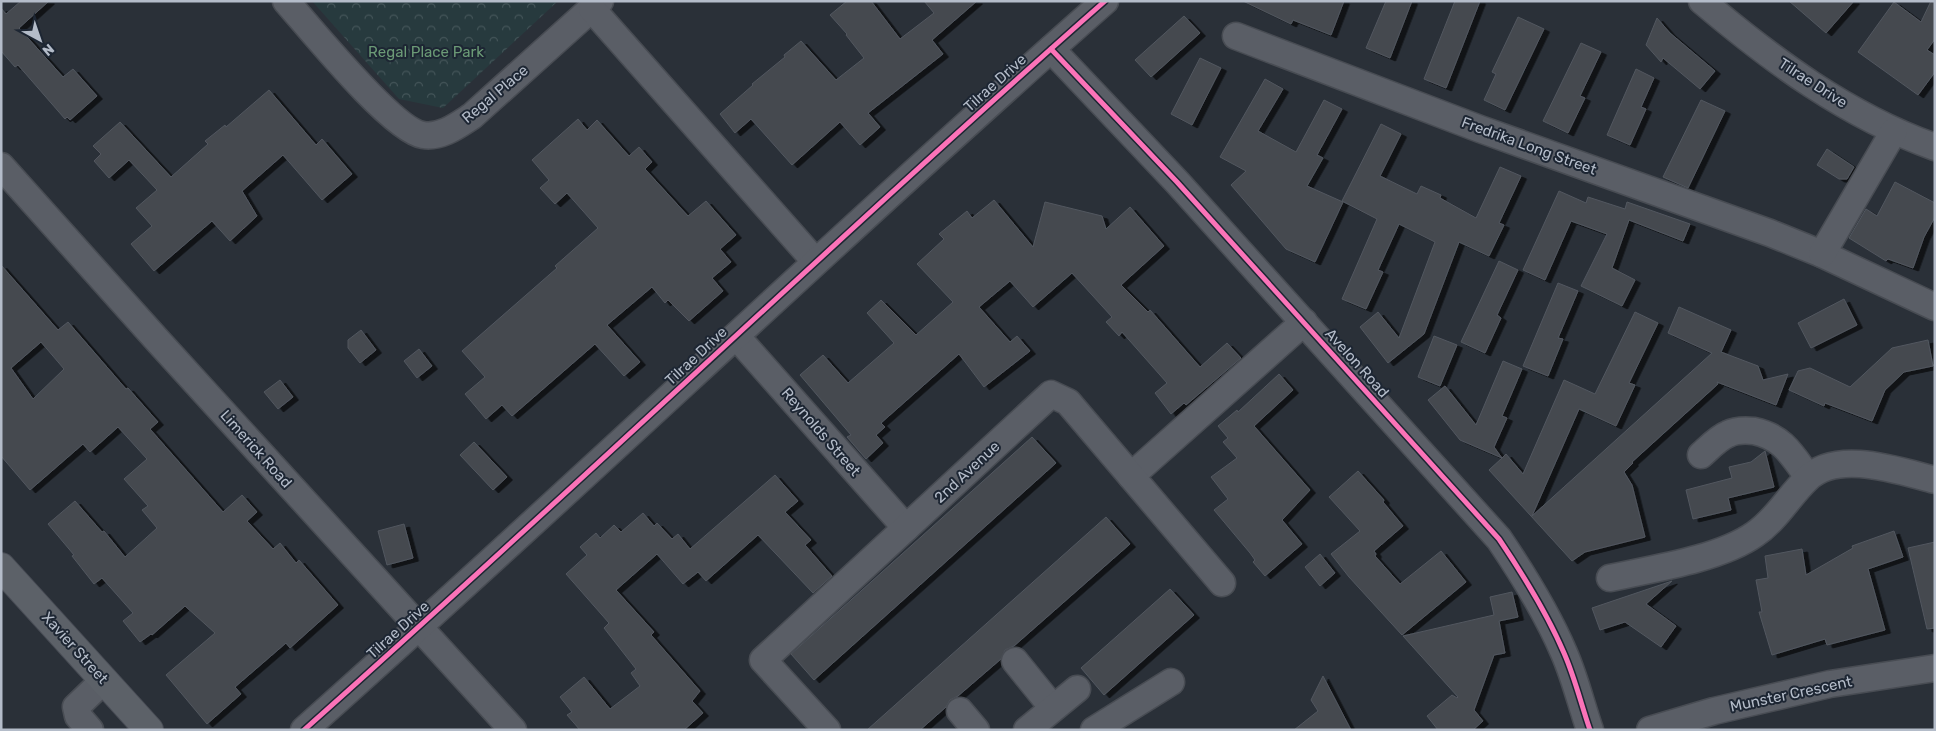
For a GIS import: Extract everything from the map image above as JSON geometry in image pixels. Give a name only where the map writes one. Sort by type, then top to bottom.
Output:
[{"type":"main road","name":"Xavier Street","points":[[1,567],[149,730]]},
{"type":"street","name":"Regal Place","points":[[286,1],[369,94],[411,132],[425,135],[450,130],[472,116],[596,5],[815,261]]},
{"type":"street","name":"Tilrae Drive","points":[[304,730],[420,627],[815,261],[1105,1]]},
{"type":"street","name":"Tilrae Drive","points":[[1702,1],[1746,38],[1797,75],[1849,107],[1894,131],[1935,147]]},
{"type":"street","name":"Fredrika Long Street","points":[[1236,36],[1480,129],[1770,233],[1822,254],[1935,307]]},
{"type":"street","name":"Avelon Road","points":[[1051,49],[1177,182],[1499,539],[1543,609],[1564,654],[1590,730]]},
{"type":"street","points":[[1822,254],[1894,131]]},
{"type":"street","name":"Limerick Road","points":[[1,166],[513,730]]},
{"type":"street","points":[[1131,476],[1304,322]]},
{"type":"street","name":"Reynolds Street","points":[[736,336],[906,528]]},
{"type":"street","name":"2nd Avenue","points":[[827,730],[763,660],[1051,394],[1068,402],[1222,582]]},
{"type":"street","points":[[1701,455],[1727,434],[1737,430],[1747,430],[1772,436],[1790,451],[1808,477]]},
{"type":"street","points":[[1610,578],[1693,560],[1741,542],[1755,534],[1768,523],[1808,477],[1828,467],[1842,464],[1861,464],[1935,480]]},
{"type":"street","points":[[1014,661],[1053,708]]},
{"type":"street","name":"Munster Crescent","points":[[1650,730],[1714,712],[1830,684],[1935,668]]},
{"type":"street","points":[[90,730],[78,716],[76,707],[104,680]]},
{"type":"street","points":[[1094,730],[1172,682]]},
{"type":"street","points":[[1027,730],[1077,689]]},
{"type":"green space","name":"Regal Place Park","points":[[312,1],[558,1],[443,108],[399,99]]},
{"type":"building","points":[[21,1],[49,1],[19,28],[63,77],[73,69],[97,96],[70,120],[67,117],[65,119],[18,65],[15,67],[1,51],[1,8],[6,14]]},
{"type":"building","points":[[847,1],[871,1],[900,39],[934,13],[924,1],[977,1],[932,40],[943,54],[868,113],[880,127],[860,145],[840,122],[792,165],[751,119],[735,133],[720,114],[801,41],[836,80],[864,58],[847,34],[830,15]]},
{"type":"building","points":[[1243,1],[1344,1],[1331,35],[1293,20],[1291,24]]},
{"type":"building","points":[[1386,1],[1412,1],[1390,58],[1366,48]]},
{"type":"building","points":[[1455,1],[1480,1],[1446,88],[1424,79]]},
{"type":"building","points":[[1789,1],[1854,1],[1826,33]]},
{"type":"building","points":[[1931,1],[1935,1],[1935,39],[1927,50],[1935,55],[1935,72],[1918,95],[1858,52],[1894,2],[1921,22]]},
{"type":"building","points":[[1184,16],[1200,33],[1151,77],[1135,60]]},
{"type":"building","points":[[1518,17],[1544,29],[1505,110],[1484,100],[1496,74],[1492,72]]},
{"type":"building","points":[[1657,18],[1670,33],[1715,71],[1700,89],[1663,58],[1661,62],[1646,45]]},
{"type":"building","points":[[1581,43],[1601,52],[1580,96],[1585,98],[1568,133],[1543,121]]},
{"type":"building","points":[[1200,58],[1221,68],[1192,125],[1171,114]]},
{"type":"building","points":[[1636,69],[1654,78],[1641,107],[1646,109],[1630,145],[1607,135]]},
{"type":"building","points":[[1265,79],[1283,89],[1258,131],[1296,152],[1324,100],[1342,109],[1317,155],[1323,158],[1307,186],[1343,202],[1315,262],[1286,249],[1231,185],[1246,171],[1220,157]]},
{"type":"building","points":[[269,90],[316,145],[322,139],[352,174],[322,200],[283,155],[242,191],[257,216],[230,241],[212,221],[154,271],[131,244],[152,226],[136,208],[157,190],[129,160],[109,178],[94,161],[101,154],[93,146],[120,122],[171,177],[208,144],[205,141],[225,125],[226,127]]},
{"type":"building","points":[[1701,100],[1725,111],[1688,188],[1663,177]]},
{"type":"building","points":[[578,119],[587,130],[597,120],[629,156],[639,147],[652,162],[645,169],[688,216],[706,201],[736,235],[720,249],[731,262],[712,278],[723,291],[689,321],[668,300],[665,303],[652,287],[607,325],[640,362],[624,376],[595,344],[512,416],[502,405],[486,419],[465,394],[485,377],[462,351],[557,268],[555,266],[598,228],[567,193],[555,204],[540,188],[549,180],[532,160]]},
{"type":"building","points":[[1381,124],[1401,134],[1380,176],[1417,194],[1421,186],[1441,195],[1440,198],[1476,218],[1500,167],[1521,176],[1499,223],[1504,225],[1489,256],[1459,242],[1424,334],[1388,363],[1360,327],[1378,312],[1399,338],[1435,242],[1399,224],[1378,270],[1383,272],[1366,309],[1342,299],[1377,219],[1342,201]]},
{"type":"building","points":[[1827,149],[1854,167],[1847,179],[1839,179],[1817,165]]},
{"type":"building","points":[[1895,182],[1935,203],[1935,217],[1924,237],[1913,268],[1888,259],[1886,261],[1849,238],[1866,209],[1877,216]]},
{"type":"building","points":[[1559,191],[1586,203],[1588,197],[1625,209],[1627,202],[1690,224],[1683,241],[1629,220],[1612,268],[1635,280],[1622,306],[1581,286],[1607,234],[1571,221],[1545,280],[1523,270]]},
{"type":"building","points":[[994,200],[1033,247],[1045,202],[1102,216],[1106,229],[1130,207],[1164,246],[1121,285],[1148,312],[1150,310],[1200,367],[1227,343],[1241,358],[1186,405],[1184,403],[1171,414],[1155,393],[1167,383],[1122,332],[1119,336],[1106,322],[1112,317],[1072,273],[1033,307],[1010,281],[979,307],[1010,342],[1017,336],[1030,351],[984,387],[959,354],[881,423],[885,427],[876,435],[883,443],[866,459],[847,437],[851,435],[800,375],[823,355],[848,383],[894,343],[867,313],[881,300],[916,335],[953,302],[917,264],[944,239],[939,234],[967,211],[972,218]]},
{"type":"building","points":[[1499,261],[1518,270],[1497,315],[1501,318],[1485,353],[1461,342]]},
{"type":"building","points":[[1,265],[58,330],[68,322],[126,389],[128,388],[158,422],[150,429],[223,512],[242,495],[257,512],[247,521],[273,549],[280,543],[296,563],[299,560],[338,605],[290,648],[286,643],[235,687],[241,694],[207,724],[166,675],[215,633],[185,606],[152,635],[140,642],[123,621],[133,613],[102,578],[94,584],[72,556],[74,555],[48,524],[75,501],[102,532],[104,531],[125,557],[157,528],[142,510],[148,506],[124,479],[147,459],[118,427],[90,452],[83,444],[30,490],[1,456]],"holes":[[[41,342],[64,369],[33,399],[11,368]]]},
{"type":"building","points":[[1558,283],[1578,291],[1558,338],[1563,339],[1548,376],[1523,366]]},
{"type":"building","points":[[1844,299],[1857,325],[1811,348],[1798,323]]},
{"type":"building","points":[[1679,307],[1731,330],[1721,352],[1758,366],[1763,380],[1788,374],[1776,405],[1717,382],[1718,384],[1632,462],[1624,472],[1632,485],[1645,537],[1585,552],[1572,561],[1489,470],[1506,454],[1523,474],[1564,380],[1595,394],[1635,312],[1658,323],[1629,383],[1635,385],[1616,426],[1579,409],[1532,516],[1712,353],[1668,333]]},
{"type":"building","points":[[361,330],[376,350],[360,363],[348,348],[348,340]]},
{"type":"building","points":[[1434,336],[1457,345],[1440,386],[1418,377]]},
{"type":"building","points":[[1928,340],[1933,366],[1904,372],[1885,390],[1872,421],[1825,403],[1824,406],[1789,390],[1798,371],[1810,368],[1850,387],[1892,348]]},
{"type":"building","points":[[419,349],[432,366],[417,378],[404,361]]},
{"type":"building","points":[[1503,361],[1522,369],[1502,416],[1507,418],[1494,447],[1502,458],[1460,440],[1428,400],[1445,386],[1476,425]]},
{"type":"building","points":[[1279,374],[1293,390],[1254,426],[1310,490],[1282,520],[1302,544],[1265,576],[1253,562],[1255,560],[1250,553],[1214,510],[1228,499],[1211,477],[1237,458],[1223,442],[1228,438],[1218,426],[1237,410],[1238,412]]},
{"type":"building","points":[[280,380],[293,397],[278,409],[264,392]]},
{"type":"building","points":[[1032,437],[1056,463],[814,680],[791,654]]},
{"type":"building","points":[[474,442],[507,477],[493,490],[460,455]]},
{"type":"building","points":[[1765,451],[1774,487],[1728,498],[1731,510],[1693,519],[1686,490],[1732,478],[1729,467],[1751,462]]},
{"type":"building","points":[[1358,471],[1384,500],[1383,502],[1403,526],[1374,551],[1375,556],[1400,584],[1441,551],[1466,582],[1402,635],[1349,577],[1331,554],[1360,531],[1329,497]]},
{"type":"building","points":[[775,475],[798,501],[785,512],[811,540],[805,545],[832,576],[813,593],[758,535],[706,581],[698,572],[683,584],[657,554],[616,590],[654,632],[651,635],[700,691],[692,701],[703,713],[684,730],[580,730],[567,715],[572,712],[560,697],[584,677],[610,709],[640,686],[631,673],[636,669],[604,628],[609,623],[566,574],[587,555],[580,547],[596,533],[600,538],[614,525],[621,532],[643,513],[654,526],[657,523],[672,539],[678,534],[690,549]]},
{"type":"building","points":[[1106,517],[1130,544],[1014,646],[1005,650],[1001,659],[958,696],[950,700],[946,707],[920,730],[867,730]]},
{"type":"building","points":[[404,524],[413,558],[387,565],[378,531]]},
{"type":"building","points":[[1894,531],[1903,557],[1868,569],[1885,630],[1827,645],[1825,639],[1772,655],[1759,612],[1762,612],[1756,580],[1768,578],[1765,556],[1802,549],[1806,575],[1853,548],[1852,546]]},
{"type":"building","points":[[1935,542],[1935,628],[1927,629],[1908,548]]},
{"type":"building","points":[[1320,554],[1335,573],[1320,586],[1305,567]]},
{"type":"building","points":[[1672,581],[1646,604],[1676,626],[1661,647],[1625,622],[1600,630],[1592,608]]},
{"type":"building","points":[[1170,589],[1194,615],[1104,695],[1081,668]]},
{"type":"building","points":[[1512,592],[1518,617],[1499,621],[1505,653],[1494,655],[1474,710],[1483,721],[1473,730],[1438,730],[1427,716],[1452,695],[1458,697],[1403,636],[1494,615],[1490,597]]},
{"type":"building","points":[[1323,676],[1351,730],[1294,730],[1318,711],[1311,700]]},
{"type":"cycle path","points":[[304,730],[405,640],[903,182],[1105,1]]},
{"type":"cycle path","points":[[1051,49],[1177,182],[1499,539],[1535,595],[1557,638],[1571,672],[1590,730]]}]
